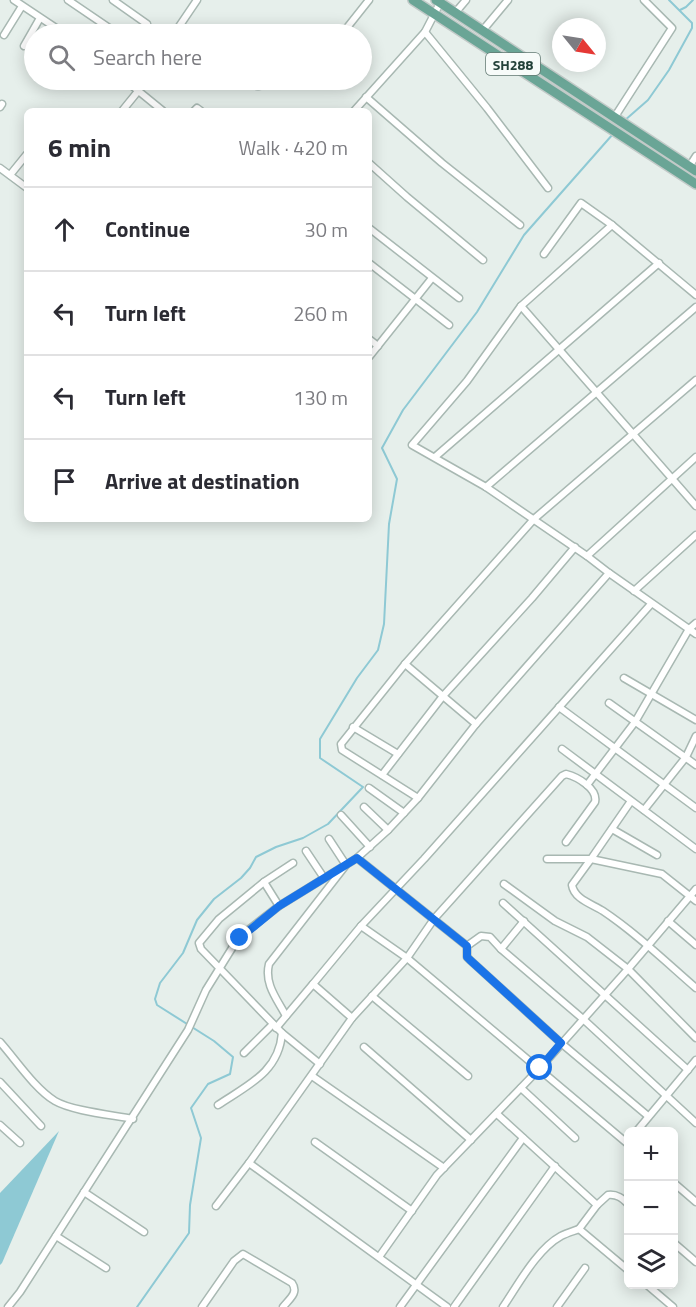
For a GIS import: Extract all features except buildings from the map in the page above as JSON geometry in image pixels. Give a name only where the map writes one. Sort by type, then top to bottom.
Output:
[{"type":"main road","name":"SH288","points":[[413,0],[696,184]]},
{"type":"main road","name":"SH288","points":[[438,1],[692,169]]},
{"type":"street","points":[[14,0],[49,24]]},
{"type":"street","points":[[68,0],[103,24]]},
{"type":"street","points":[[113,0],[147,24]]},
{"type":"street","points":[[181,24],[197,0]]},
{"type":"street","points":[[350,24],[369,0]]},
{"type":"street","points":[[455,13],[466,0]]},
{"type":"street","points":[[483,30],[508,0]]},
{"type":"street","points":[[619,121],[672,28],[644,0]]},
{"type":"street","points":[[357,108],[425,32],[438,1]]},
{"type":"street","points":[[4,35],[22,6]]},
{"type":"street","points":[[37,24],[40,18]]},
{"type":"street","points":[[425,32],[548,188]]},
{"type":"street","points":[[124,108],[139,90],[160,108]]},
{"type":"street","points":[[366,97],[442,163],[520,225]]},
{"type":"street","points":[[692,169],[696,156]]},
{"type":"street","points":[[10,175],[24,158]]},
{"type":"street","points":[[372,166],[483,260]]},
{"type":"street","points":[[0,168],[24,186]]},
{"type":"street","points":[[544,254],[581,203],[612,225],[696,295]]},
{"type":"street","points":[[612,225],[521,306],[467,381],[412,446],[486,487],[575,547],[651,604],[696,634]]},
{"type":"street","points":[[372,230],[459,298]]},
{"type":"street","points":[[435,458],[659,263]]},
{"type":"street","points":[[372,265],[448,325]]},
{"type":"street","points":[[372,353],[432,278]]},
{"type":"street","points":[[521,306],[696,506]]},
{"type":"street","points":[[486,487],[696,307]]},
{"type":"street","points":[[372,341],[378,346]]},
{"type":"street","points":[[417,798],[340,747],[340,744],[405,664],[534,519],[696,380]]},
{"type":"street","points":[[587,556],[696,457]]},
{"type":"street","points":[[634,591],[696,534]]},
{"type":"street","points":[[382,775],[443,696],[575,547]]},
{"type":"street","points":[[8,1307],[133,1119],[188,1030],[206,990],[240,938],[279,906],[357,858],[388,830],[417,798],[476,724],[609,573]]},
{"type":"street","points":[[244,1053],[286,1016],[361,926],[424,859],[651,604]]},
{"type":"street","points":[[586,785],[635,722],[689,629],[696,623]]},
{"type":"street","points":[[405,664],[476,724]]},
{"type":"street","points":[[624,678],[696,720]]},
{"type":"street","points":[[609,703],[696,765]]},
{"type":"street","points":[[559,707],[696,808]]},
{"type":"street","points":[[353,727],[398,754]]},
{"type":"street","points":[[644,810],[686,757],[696,736]]},
{"type":"street","points":[[562,749],[696,849]]},
{"type":"street","points":[[216,1206],[352,1018],[406,958],[435,919],[566,774],[586,785],[596,797],[595,802],[566,842]]},
{"type":"street","points":[[369,788],[404,813]]},
{"type":"street","points":[[631,801],[573,883],[572,888],[574,893],[603,911],[648,946],[696,988]]},
{"type":"street","points":[[364,807],[388,830]]},
{"type":"street","points":[[341,815],[370,847]]},
{"type":"street","points":[[612,829],[657,855]]},
{"type":"street","points":[[329,839],[346,865]]},
{"type":"street","points":[[306,851],[324,878]]},
{"type":"street","points":[[357,858],[467,946],[467,957],[470,960],[561,1043],[648,1116]]},
{"type":"street","points":[[547,859],[591,859],[662,874],[696,901]]},
{"type":"street","points":[[293,863],[264,882],[219,919],[199,943],[201,949],[275,1026],[320,1064]]},
{"type":"street","points":[[286,1016],[267,982],[266,973],[269,964],[346,865]]},
{"type":"street","points":[[264,882],[279,906]]},
{"type":"street","points":[[504,884],[555,921],[587,937],[628,969],[696,1038]]},
{"type":"street","points":[[380,1257],[436,1175],[540,1068],[696,889]]},
{"type":"street","points":[[502,903],[688,1070]]},
{"type":"street","points":[[501,949],[524,921]]},
{"type":"street","points":[[668,921],[696,945]]},
{"type":"street","points":[[361,926],[406,958],[624,1139]]},
{"type":"street","points":[[467,946],[486,935],[667,1094],[696,1123]]},
{"type":"street","points":[[313,984],[352,1018]]},
{"type":"street","points":[[372,996],[468,1076]]},
{"type":"street","points":[[218,1105],[269,1069],[278,1054],[282,1033]]},
{"type":"street","points":[[0,1042],[42,1090],[56,1101],[71,1107],[133,1119]]},
{"type":"street","points":[[364,1047],[471,1140]]},
{"type":"street","points":[[639,1127],[696,1060]]},
{"type":"street","points":[[312,1076],[444,1168]]},
{"type":"street","points":[[0,1082],[41,1126]]},
{"type":"street","points":[[521,1088],[575,1138]]},
{"type":"street","points":[[497,1114],[597,1205]]},
{"type":"street","points":[[0,1125],[20,1143]]},
{"type":"street","points":[[400,1307],[524,1138]]},
{"type":"street","points":[[315,1142],[412,1211]]},
{"type":"street","points":[[249,1163],[447,1307]]},
{"type":"street","points":[[454,1307],[555,1166]]},
{"type":"street","points":[[678,1186],[696,1202]]},
{"type":"street","points":[[84,1192],[144,1232]]},
{"type":"street","points":[[503,1307],[530,1267],[560,1236],[579,1229],[608,1194],[615,1194],[624,1201]]},
{"type":"street","points":[[579,1229],[624,1267]]},
{"type":"street","points":[[56,1236],[106,1268]]},
{"type":"street","points":[[678,1246],[696,1262]]},
{"type":"street","points":[[202,1307],[234,1262],[243,1254],[249,1255],[296,1288],[283,1307]]},
{"type":"street","points":[[557,1307],[585,1268]]},
{"type":"street","points":[[652,1289],[673,1307]]},
{"type":"water","points":[[59,1131],[2,1263],[0,1265],[0,1193]]},
{"type":"waterway","points":[[624,121],[648,100],[669,70],[692,28],[692,23],[669,0]]},
{"type":"waterway","points":[[680,10],[693,0]]},
{"type":"waterway","points":[[137,1307],[189,1233],[190,1205],[201,1138],[191,1108],[208,1084],[230,1074],[233,1057],[214,1041],[157,1005],[155,999],[160,983],[183,953],[197,920],[214,899],[241,878],[256,857],[303,838],[328,824],[363,787],[320,758],[320,739],[357,678],[378,650],[384,624],[389,524],[397,479],[382,448],[403,410],[477,312],[524,235],[613,134]]},
{"type":"route","points":[[240,938],[279,906],[357,858],[467,946],[467,957],[561,1043],[540,1068]]}]
